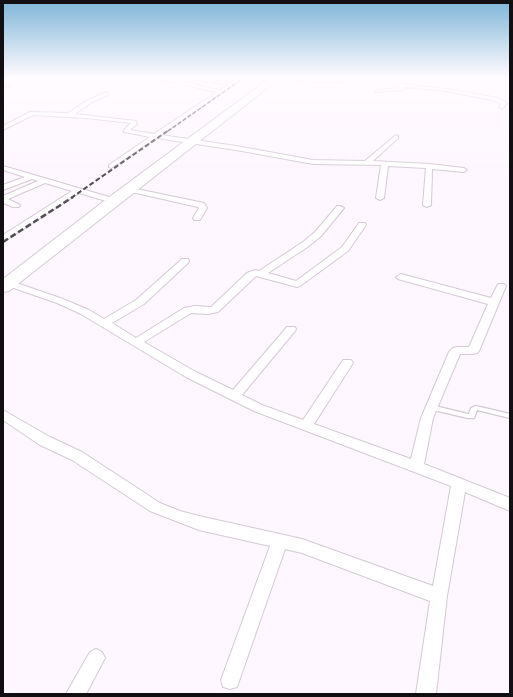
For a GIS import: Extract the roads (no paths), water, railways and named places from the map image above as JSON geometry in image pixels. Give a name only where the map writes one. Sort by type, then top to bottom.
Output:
[{"type":"highway","points":[[6,285],[113,201],[234,110]]},
{"type":"street","points":[[68,115],[77,110]]},
{"type":"street","points":[[111,166],[196,110]]},
{"type":"street","points":[[3,128],[32,113],[68,115],[131,122],[134,123],[126,130],[128,132],[154,137],[251,150],[313,162],[429,166],[464,170]]},
{"type":"street","points":[[366,164],[396,137]]},
{"type":"street","points":[[380,198],[385,164]]},
{"type":"street","points":[[428,205],[429,166]]},
{"type":"street","points":[[3,168],[113,201]]},
{"type":"street","points":[[3,176],[14,171]]},
{"type":"street","points":[[3,188],[30,176]]},
{"type":"street","points":[[3,199],[43,181]]},
{"type":"street","points":[[130,189],[201,206],[203,208],[197,218]]},
{"type":"street","points":[[3,239],[77,191]]},
{"type":"street","points":[[3,199],[16,205]]},
{"type":"street","points":[[261,274],[306,244],[318,234],[340,208]]},
{"type":"street","points":[[137,342],[188,310],[214,310],[250,275],[254,273],[297,284],[345,249],[362,226]]},
{"type":"street","points":[[105,323],[140,302],[185,262]]},
{"type":"street","points":[[401,277],[493,302]]},
{"type":"street","points":[[6,285],[60,301],[105,323],[190,374],[234,397],[306,426],[459,483],[510,505]]},
{"type":"street","points":[[416,468],[427,418],[454,352],[457,350],[473,351],[501,286]]},
{"type":"street","points":[[234,397],[290,329]]},
{"type":"street","points":[[306,426],[347,363]]},
{"type":"street","points":[[3,414],[45,441],[77,456],[155,506],[177,516],[198,523],[302,546],[439,596]]},
{"type":"street","points":[[426,694],[439,596],[459,483]]},
{"type":"street","points":[[230,680],[280,540]]},
{"type":"street","points":[[76,694],[96,658]]},
{"type":"lane","points":[[431,407],[468,416],[472,416],[473,410],[476,408],[510,416]]},
{"type":"railway","points":[[168,131],[199,110]]},
{"type":"railway","points":[[71,198],[169,130]]},
{"type":"railway","points":[[3,242],[73,197]]}]
